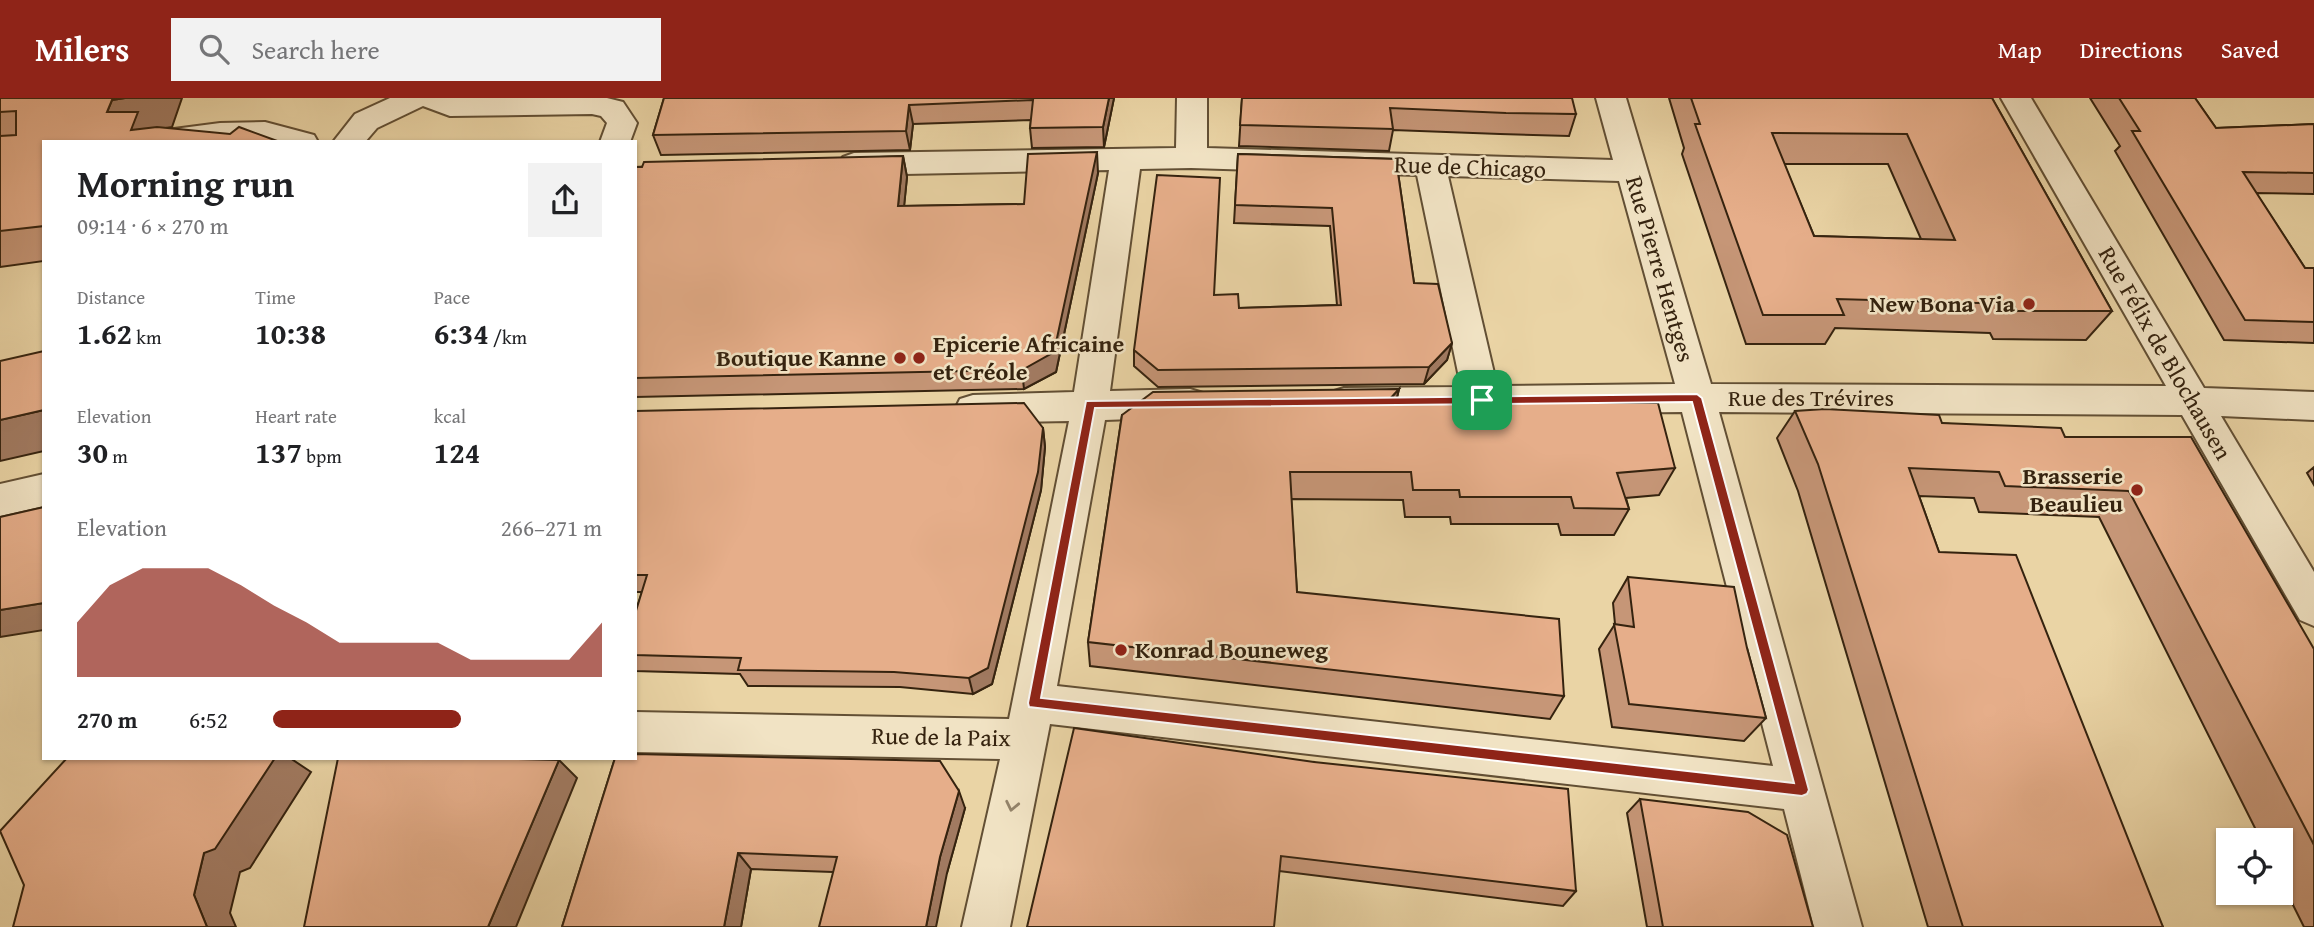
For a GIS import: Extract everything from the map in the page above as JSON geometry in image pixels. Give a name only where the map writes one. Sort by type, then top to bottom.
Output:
[{"type":"street","points":[[350,140],[366,121],[415,98]]},
{"type":"street","points":[[431,98],[450,106],[602,106],[612,109],[622,123],[616,140]]},
{"type":"street","points":[[1191,158],[1192,98]]},
{"type":"street","name":"Rue Pierre Hentges","points":[[1611,98],[1697,398],[1838,927]]},
{"type":"street","name":"Rue Félix de Blochausen","points":[[2016,98],[2314,608]]},
{"type":"street","points":[[166,140],[220,133],[265,132],[295,140]]},
{"type":"street","name":"Rue de Chicago","points":[[826,165],[1191,158],[1632,171]]},
{"type":"street","points":[[986,927],[1030,721],[1090,404],[1126,159]]},
{"type":"street","points":[[1430,165],[1482,400]]},
{"type":"street","name":"Rue des Trévires","points":[[1307,402],[1697,398],[2192,400],[2314,406]]},
{"type":"street","points":[[945,409],[1227,403]]},
{"type":"street","points":[[0,500],[42,490]]},
{"type":"street","name":"Rue de la Paix","points":[[637,732],[1030,721],[1802,790]]},
{"type":"building","points":[[0,98],[125,98],[112,100],[107,112],[138,112],[131,130],[157,127],[230,134],[239,127],[275,140],[42,140],[42,226],[0,231],[0,136],[16,135],[16,111],[0,112]]},
{"type":"building","points":[[664,98],[1109,98],[1103,127],[1030,128],[1033,100],[909,105],[906,131],[653,135]]},
{"type":"building","points":[[1242,98],[1572,98],[1576,114],[1390,108],[1393,129],[1240,125]]},
{"type":"building","points":[[1691,98],[1992,98],[2112,311],[2017,311],[2013,304],[1837,299],[1844,315],[1763,315],[1695,124],[1700,124]],"holes":[[[1772,133],[1907,134],[1955,240],[1814,236]]]},
{"type":"building","points":[[2119,98],[2195,98],[2216,128],[2314,124],[2314,173],[2243,172],[2305,268],[2314,268],[2314,322],[2245,320],[2132,131],[2140,131]]},
{"type":"building","points":[[1097,152],[1054,352],[1022,370],[637,378],[637,167],[642,167],[644,162],[903,156],[898,206],[1024,204],[1028,154]]},
{"type":"building","points":[[1238,154],[1396,159],[1414,283],[1438,284],[1452,343],[1429,367],[1158,370],[1134,350],[1157,175],[1220,178],[1214,295],[1238,294],[1239,308],[1341,305],[1332,208],[1235,205]]},
{"type":"building","points":[[42,351],[42,410],[0,420],[0,361]]},
{"type":"building","points":[[1399,389],[1387,402],[1658,403],[1675,468],[1617,473],[1629,509],[1574,508],[1571,497],[1460,497],[1459,490],[1413,490],[1411,472],[1290,472],[1297,592],[1559,619],[1564,696],[1088,642],[1122,415],[1153,392]]},
{"type":"building","points":[[1024,403],[1043,428],[1038,472],[988,668],[969,678],[894,672],[738,670],[741,658],[637,655],[637,608],[647,575],[637,575],[637,411]]},
{"type":"building","points":[[1825,409],[1939,415],[1942,423],[2061,428],[2065,437],[2191,437],[2314,649],[2314,845],[2129,491],[2005,486],[1999,472],[1909,468],[1939,552],[2016,555],[2163,927],[1963,927],[1818,464],[1795,411]]},
{"type":"building","points":[[42,507],[42,603],[0,610],[0,517]]},
{"type":"building","points":[[1628,577],[1734,587],[1766,718],[1629,704],[1614,624],[1634,627]]},
{"type":"building","points":[[1074,728],[1314,762],[1568,789],[1576,891],[1281,856],[1274,927],[1027,927]]},
{"type":"building","points":[[637,754],[940,761],[959,791],[940,857],[926,927],[819,927],[837,857],[738,853],[724,927],[562,927],[614,760],[637,760]]},
{"type":"building","points":[[65,760],[274,760],[215,849],[204,853],[194,895],[207,927],[13,927],[24,885],[0,831]]},
{"type":"building","points":[[338,760],[559,760],[488,927],[304,927]]},
{"type":"building","points":[[1640,799],[1748,812],[1787,835],[1813,927],[1663,927]]},
{"type":"place","name":"New Bona Via","points":[[2029,304]]},
{"type":"place","name":"Boutique Kanne","points":[[900,358]]},
{"type":"place","name":"Epicerie Africaine et Créole","points":[[919,358]]},
{"type":"place","name":"Brasserie Beaulieu","points":[[2137,490]]},
{"type":"place","name":"Konrad Bouneweg","points":[[1121,650]]},
{"type":"route","points":[[1697,398],[1802,790],[1034,703],[1090,404],[1482,400],[1697,398]]}]
